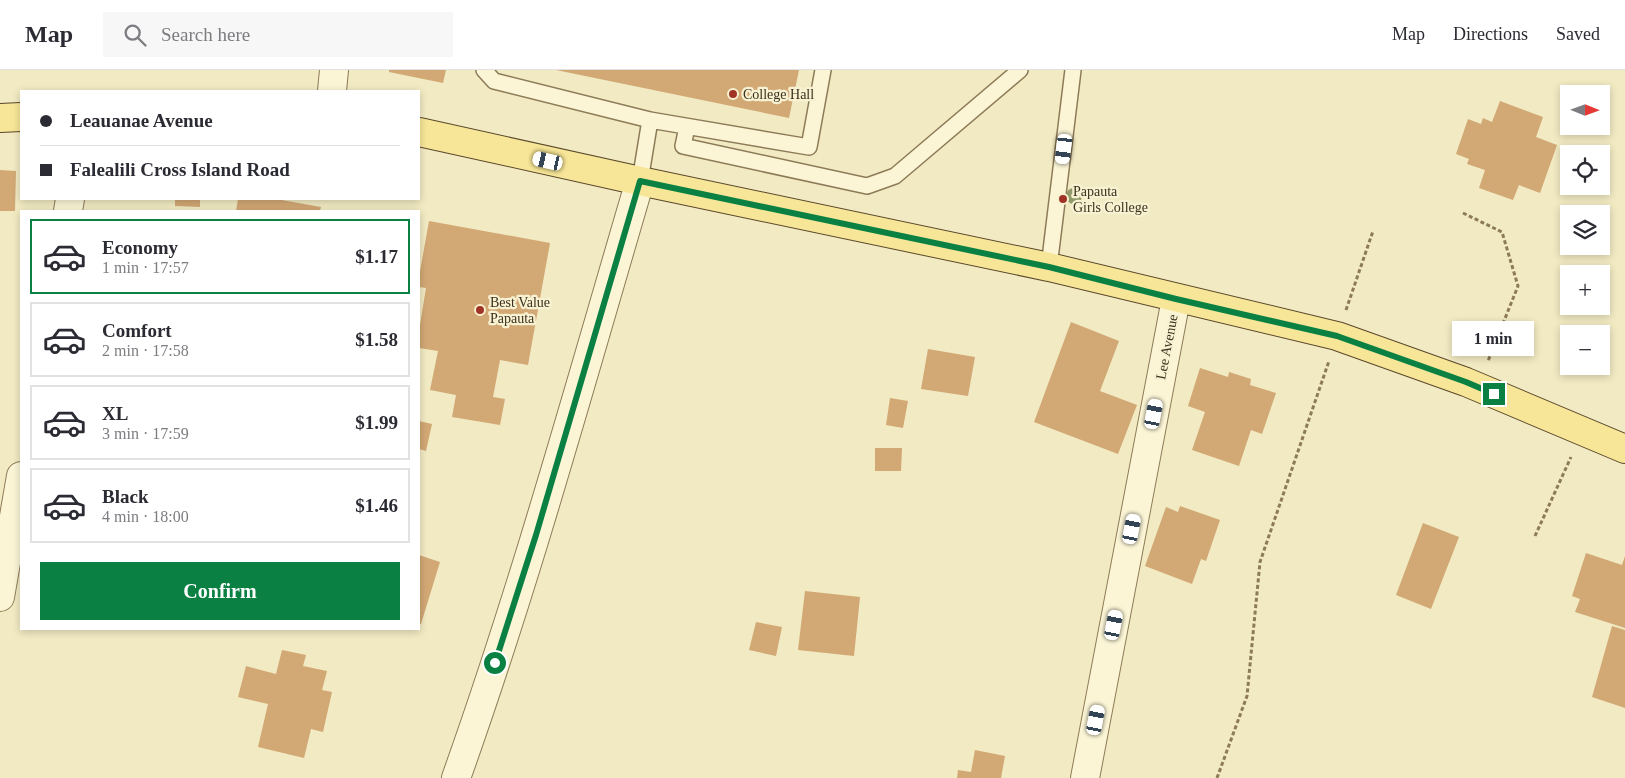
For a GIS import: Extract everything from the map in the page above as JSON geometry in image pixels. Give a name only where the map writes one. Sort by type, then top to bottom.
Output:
[{"type":"main road","points":[[0,118],[20,117]]},
{"type":"main road","points":[[420,132],[640,181],[1049,267],[1176,299],[1337,336],[1477,387],[1625,448]]},
{"type":"street","points":[[332,90],[334,70]]},
{"type":"street","points":[[456,778],[484,700],[536,535],[640,181]]},
{"type":"street","name":"Lee Avenue","points":[[1085,778],[1176,299]]},
{"type":"street","points":[[0,597],[20,482]]},
{"type":"lane","points":[[484,70],[494,81],[650,120],[808,148],[823,70]]},
{"type":"lane","points":[[687,127],[683,146],[867,186],[895,176],[1020,70]]},
{"type":"lane","points":[[1049,267],[1073,70]]},
{"type":"lane","points":[[640,181],[650,120]]},
{"type":"path","points":[[1463,213],[1502,232],[1518,286],[1477,387]]},
{"type":"path","points":[[1217,778],[1247,696],[1260,562],[1374,231]]},
{"type":"path","points":[[1535,536],[1582,431]]},
{"type":"building","points":[[389,70],[446,70],[443,83],[389,72]]},
{"type":"building","name":"College Hall","points":[[556,70],[799,70],[789,118]]},
{"type":"building","points":[[1500,101],[1543,117],[1536,137],[1557,145],[1540,193],[1519,185],[1513,200],[1479,188],[1485,170],[1467,164],[1469,159],[1456,154],[1468,119],[1481,124],[1483,118],[1492,122]]},
{"type":"building","points":[[0,170],[16,171],[15,211],[0,211]]},
{"type":"building","points":[[175,200],[200,200],[200,207],[175,206]]},
{"type":"building","points":[[238,200],[282,200],[321,207],[320,210],[236,210]]},
{"type":"building","name":"Best Value Papauta","points":[[429,221],[550,243],[528,365],[500,360],[493,397],[505,399],[500,425],[452,417],[456,395],[430,390],[438,351],[420,348],[420,325],[426,288],[420,287],[420,271]]},
{"type":"building","points":[[1071,322],[1119,341],[1100,391],[1137,405],[1118,454],[1034,422]]},
{"type":"building","points":[[928,349],[975,357],[968,396],[921,389]]},
{"type":"building","points":[[1200,368],[1228,377],[1229,372],[1251,379],[1250,385],[1276,393],[1262,434],[1251,430],[1239,466],[1192,450],[1205,412],[1188,406]]},
{"type":"building","points":[[890,398],[908,401],[903,428],[886,425]]},
{"type":"building","points":[[420,421],[432,424],[426,451],[420,449]]},
{"type":"building","points":[[875,448],[902,448],[901,471],[875,471]]},
{"type":"building","points":[[1180,506],[1220,520],[1206,561],[1201,559],[1192,584],[1145,566],[1166,507],[1178,512]]},
{"type":"building","points":[[1423,523],[1459,537],[1431,609],[1396,595]]},
{"type":"building","points":[[1586,553],[1622,565],[1625,556],[1625,628],[1575,612],[1580,599],[1572,596]]},
{"type":"building","points":[[420,555],[440,562],[420,624]]},
{"type":"building","points":[[805,591],[860,597],[854,656],[798,650]]},
{"type":"building","points":[[756,622],[782,627],[776,656],[749,650]]},
{"type":"building","points":[[1612,626],[1625,630],[1625,708],[1592,697]]},
{"type":"building","points":[[282,650],[306,655],[303,666],[327,671],[322,690],[332,692],[323,732],[311,729],[304,758],[258,747],[268,704],[238,697],[246,666],[276,674]]},
{"type":"building","points":[[975,750],[1005,756],[1001,778],[957,778],[958,770],[971,772]]},
{"type":"place","name":"College Hall","points":[[733,94]]},
{"type":"place","name":"Papauta Girls College","points":[[1063,199]]},
{"type":"place","name":"Best Value Papauta","points":[[480,310]]},
{"type":"route","points":[[495,663],[536,535],[640,181],[1049,267],[1176,299],[1337,336],[1466,382],[1494,394]]}]
